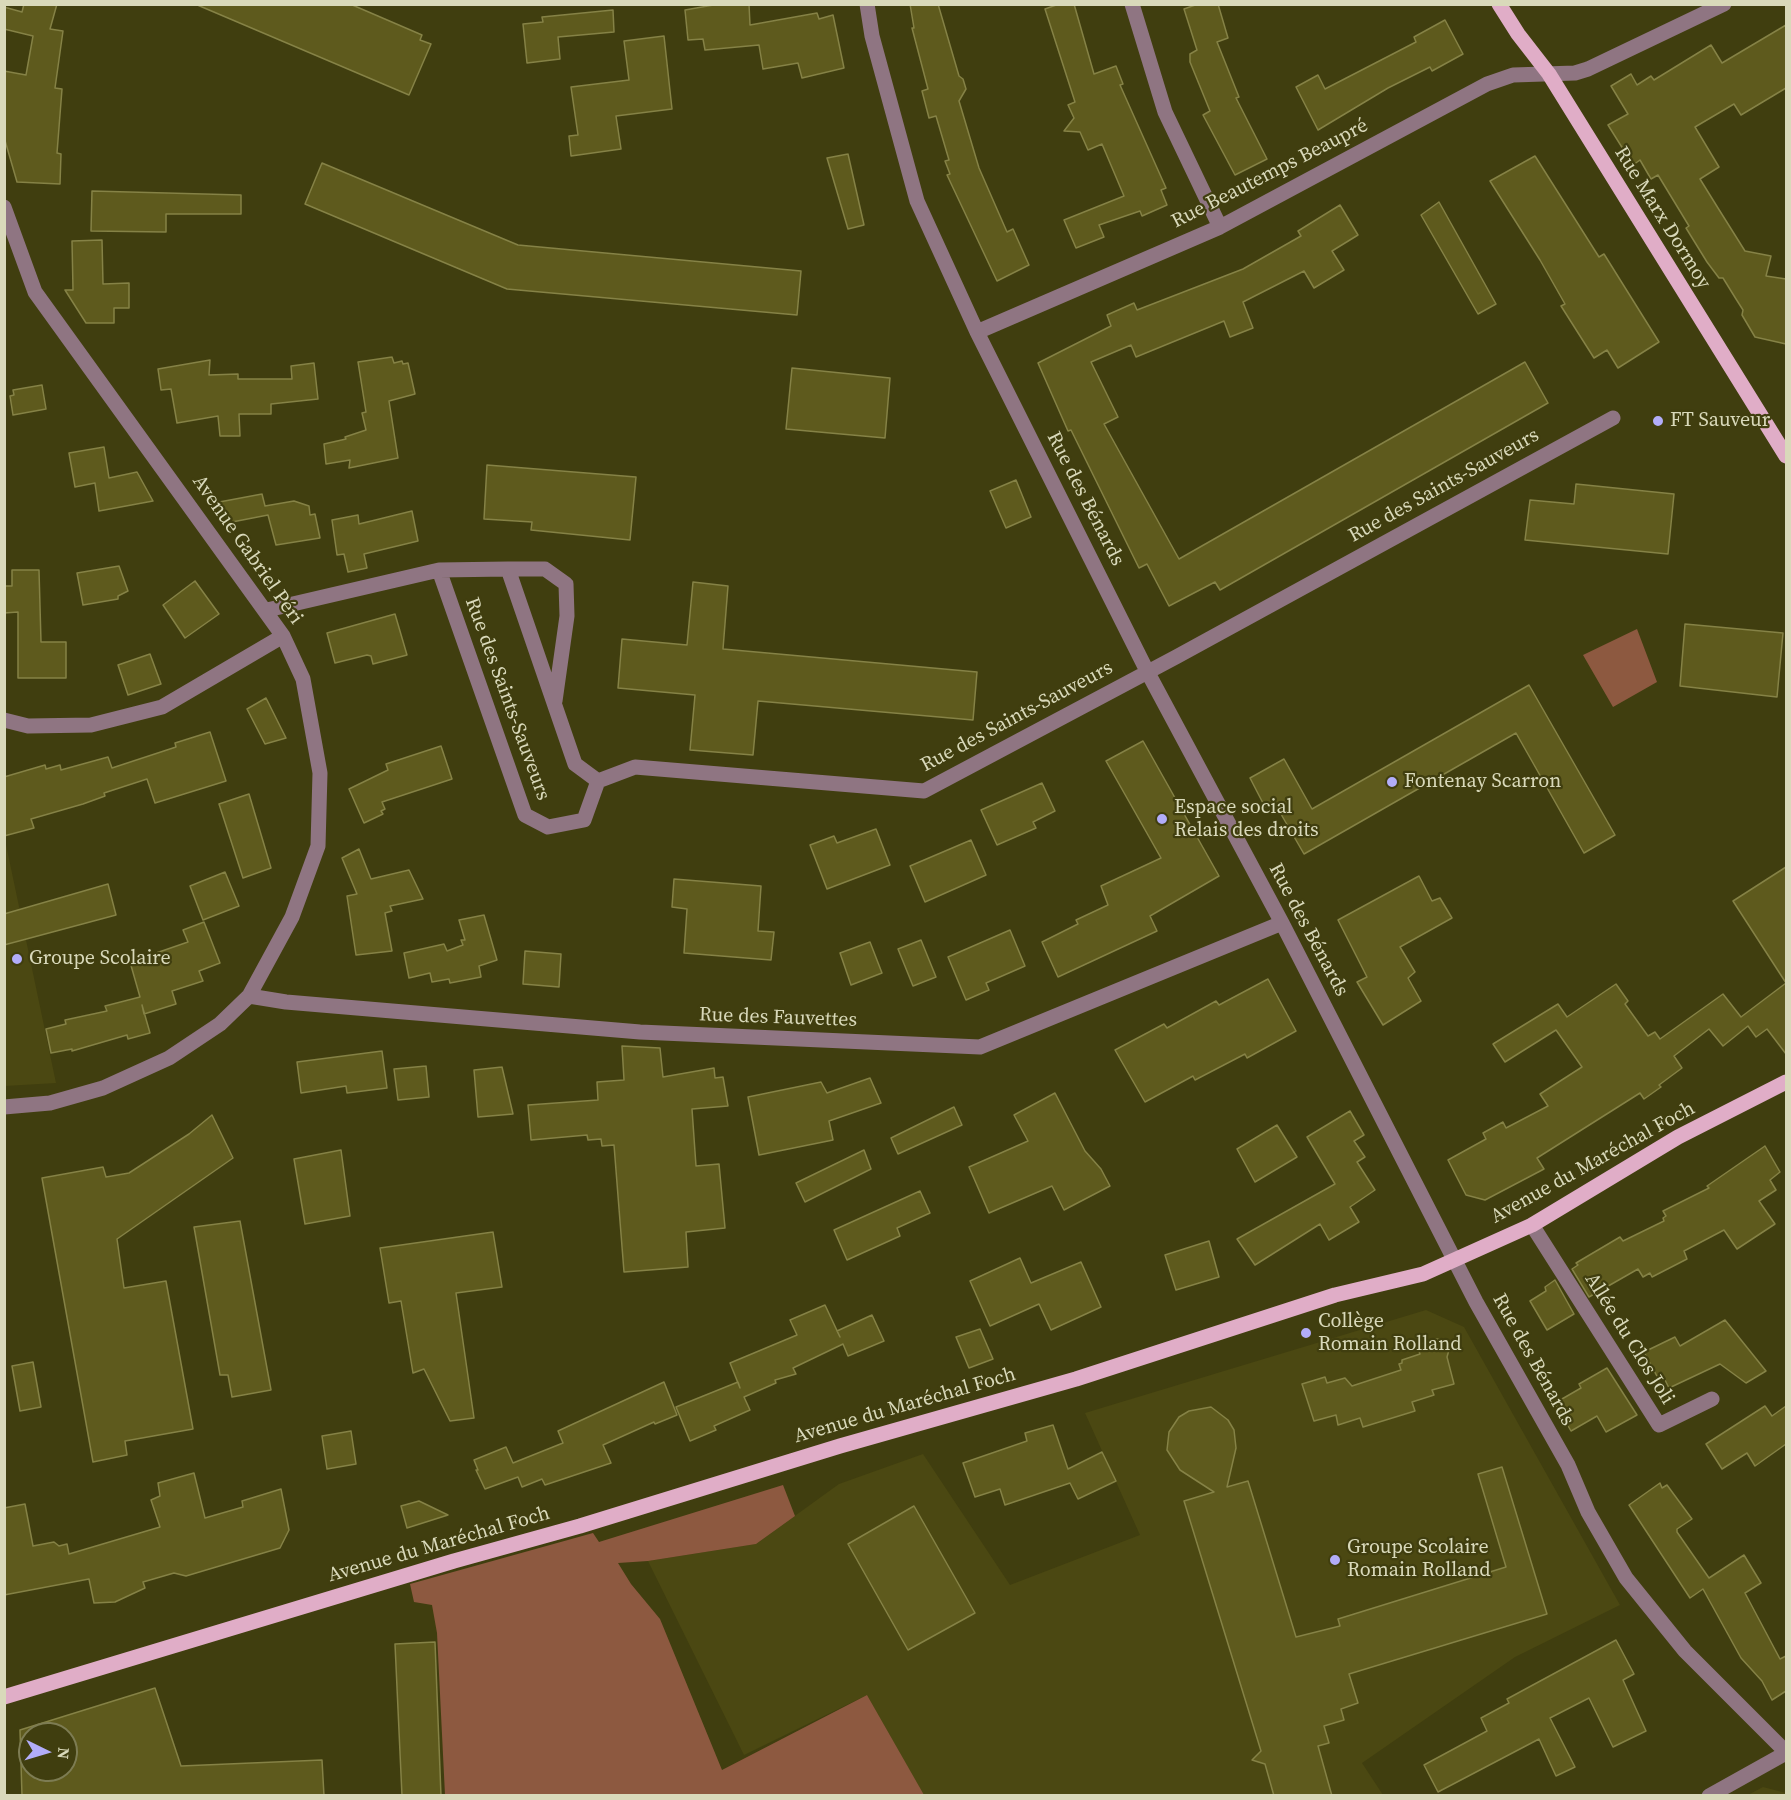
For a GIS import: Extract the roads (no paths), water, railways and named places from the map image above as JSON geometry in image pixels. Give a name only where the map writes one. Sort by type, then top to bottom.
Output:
[{"type":"main road","name":"Rue Marx Dormoy","points":[[1499,4],[1549,74],[1786,456]]},
{"type":"main road","name":"Avenue du Maréchal Foch","points":[[4,1697],[454,1561],[1076,1379],[1335,1295],[1423,1274],[1532,1225],[1678,1137],[1786,1082]]},
{"type":"street","name":"Rue des Bénards","points":[[867,4],[872,36],[917,201],[977,332],[1147,671],[1282,923],[1455,1260],[1568,1465],[1588,1512],[1626,1578],[1685,1651],[1786,1753]]},
{"type":"street","points":[[1132,4],[1165,112],[1220,227]]},
{"type":"street","name":"Rue Beautemps Beaupré","points":[[977,332],[1220,227],[1487,84],[1513,75],[1575,73],[1588,69],[1724,4]]},
{"type":"street","name":"Avenue Gabriel Péri","points":[[4,207],[35,292],[267,610],[283,636],[303,679],[320,772],[318,846],[292,917],[249,996],[220,1024],[168,1058],[112,1084],[50,1103],[4,1107]]},
{"type":"street","name":"Rue des Saints-Sauveurs","points":[[439,570],[525,815],[548,827],[584,820],[598,781],[635,767],[924,791],[1613,418]]},
{"type":"street","points":[[508,569],[575,764],[598,781]]},
{"type":"street","points":[[267,610],[439,570],[545,569],[566,584],[567,616],[554,704]]},
{"type":"street","points":[[4,720],[28,726],[91,725],[162,706],[283,636]]},
{"type":"street","name":"Rue des Fauvettes","points":[[249,996],[286,1002],[640,1032],[980,1047],[1282,923]]},
{"type":"street","name":"Allée du Clos Joli","points":[[1532,1225],[1659,1425],[1712,1399]]},
{"type":"street","points":[[1709,1796],[1786,1753]]},
{"type":"place","name":"FT Sauveur","points":[[1658,421]]},
{"type":"place","name":"Fontenay Scarron","points":[[1392,782]]},
{"type":"place","name":"Espace social Relais des droits","points":[[1162,819]]},
{"type":"place","name":"Groupe Scolaire","points":[[17,959]]},
{"type":"place","name":"Collège Romain Rolland","points":[[1306,1333]]},
{"type":"place","name":"Groupe Scolaire Romain Rolland","points":[[1335,1560]]}]
